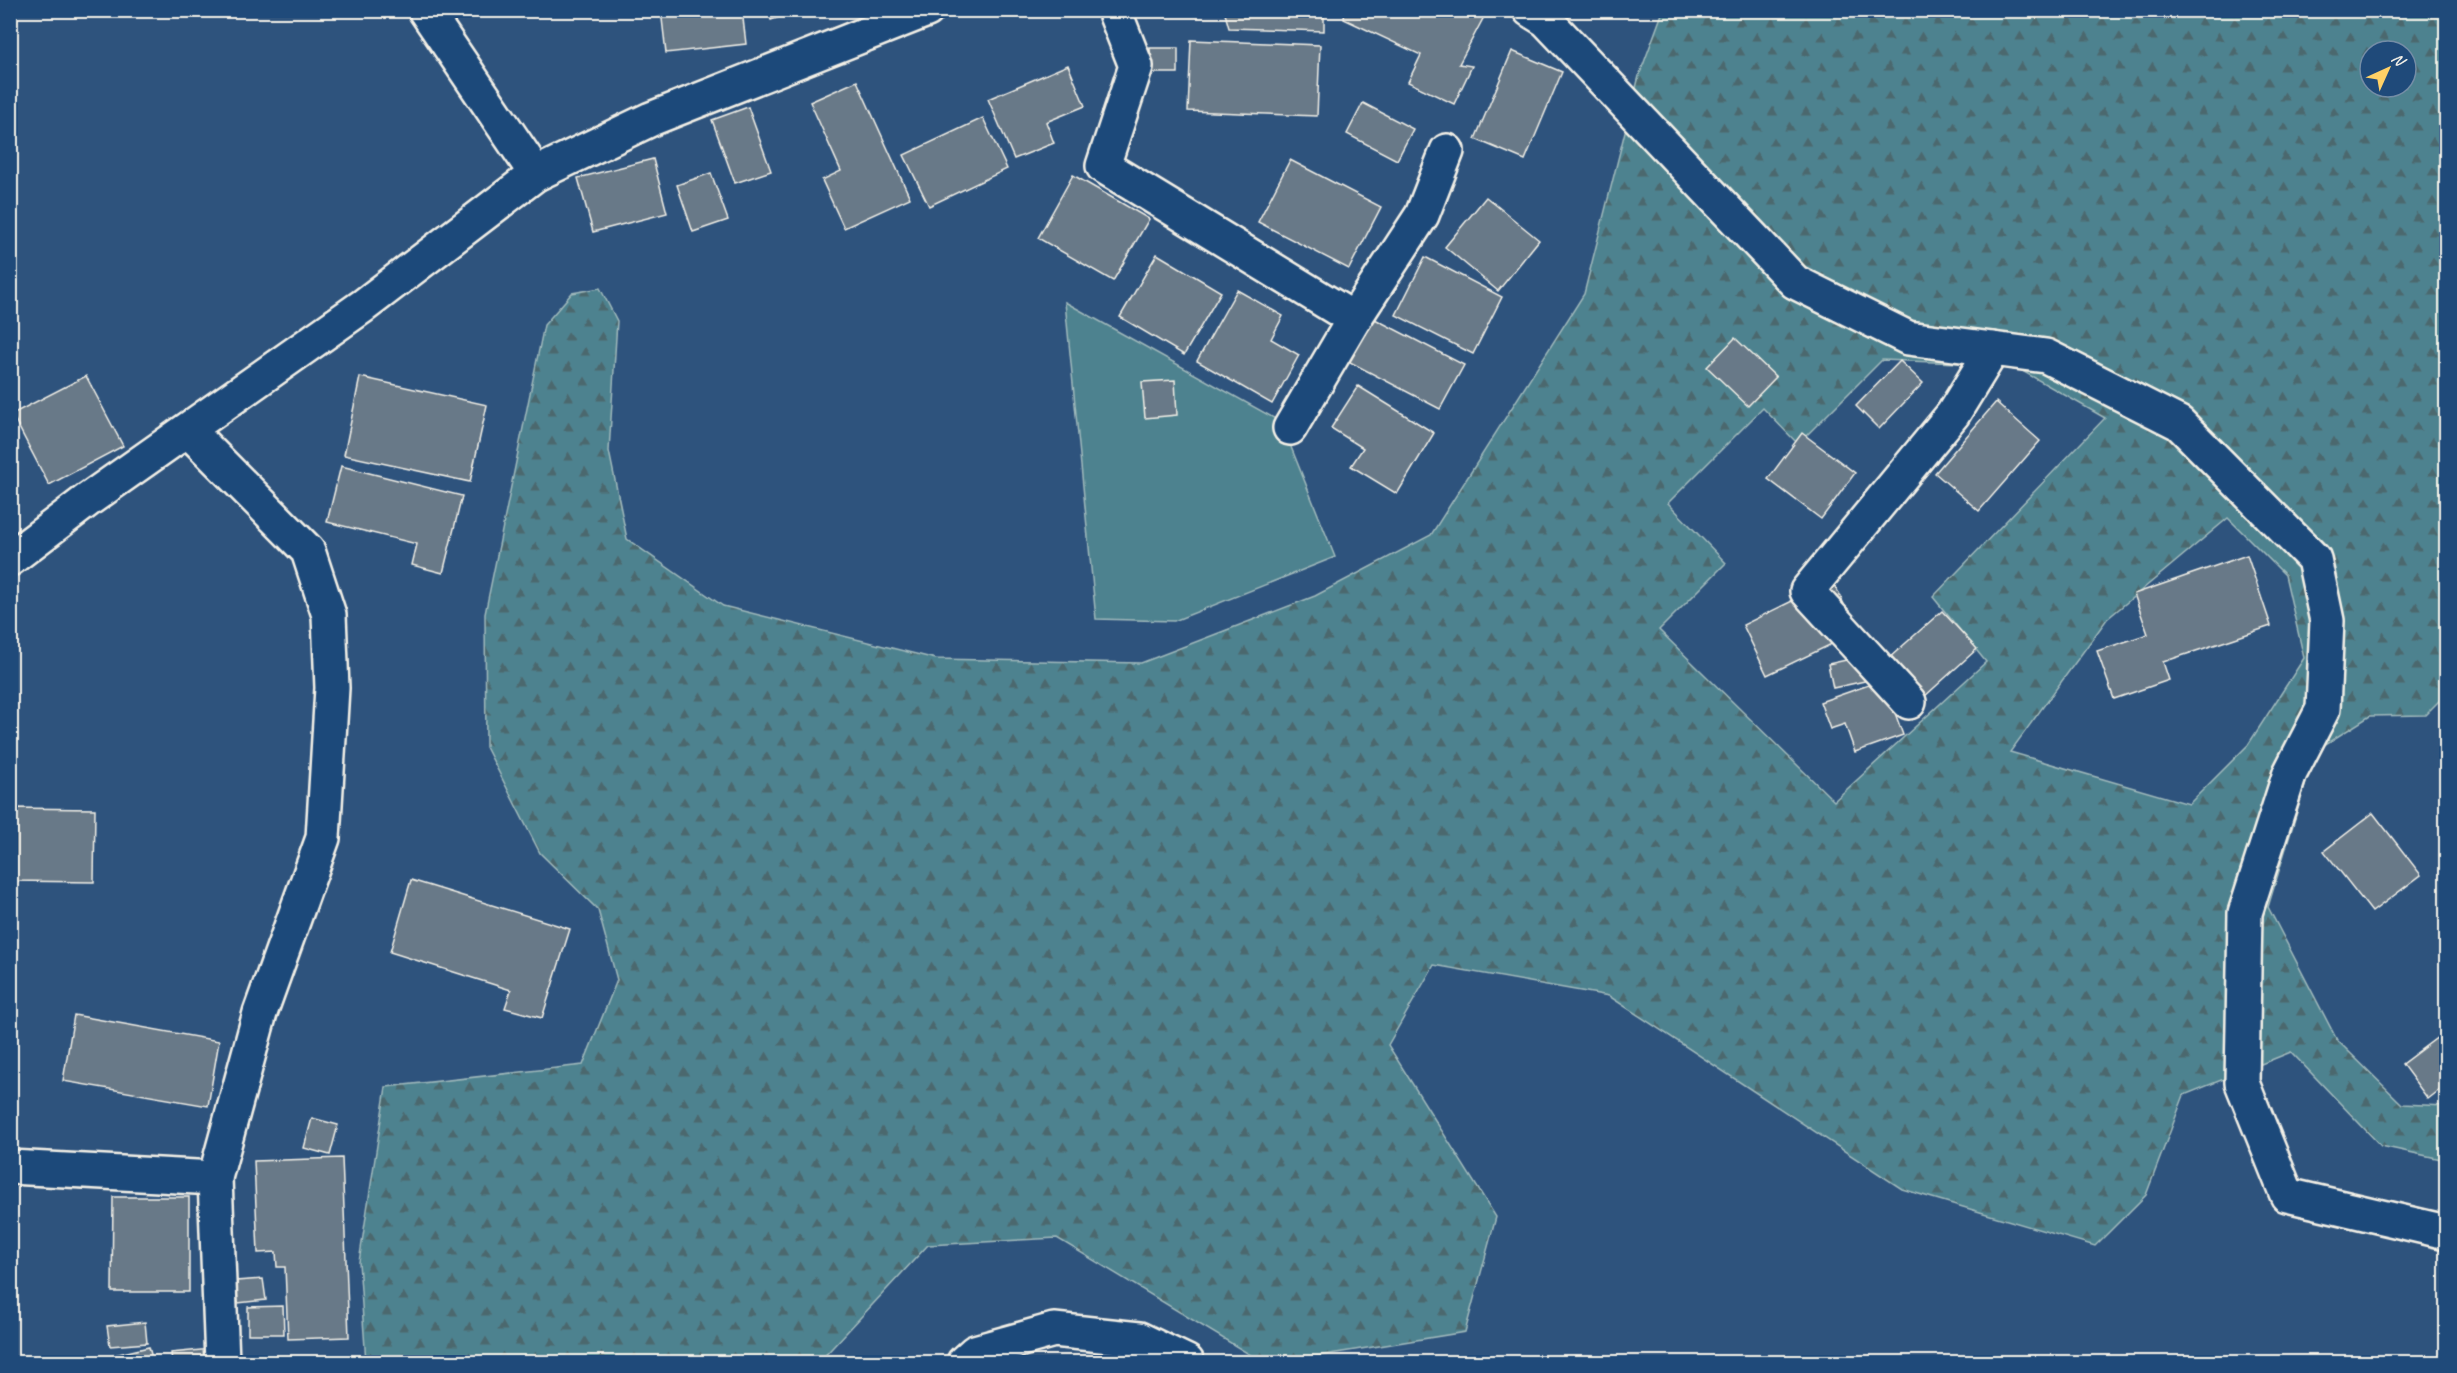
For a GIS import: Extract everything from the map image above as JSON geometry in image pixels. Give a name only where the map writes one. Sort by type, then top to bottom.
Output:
[{"type":"street","points":[[425,10],[536,174]]},
{"type":"street","points":[[10,559],[89,499],[363,306],[536,174],[651,119],[927,10]]},
{"type":"street","points":[[1114,10],[1136,66],[1103,166],[1354,319]]},
{"type":"street","points":[[1530,10],[1546,20],[1795,282],[1908,338],[2046,356],[2179,423],[2314,559],[2327,621],[2324,709],[2290,773],[2245,913],[2242,1083],[2287,1195],[2446,1232]]},
{"type":"street","points":[[1290,428],[1354,319],[1422,215],[1447,151]]},
{"type":"street","points":[[1909,702],[1806,591],[1953,414],[1993,349]]},
{"type":"street","points":[[188,430],[308,550],[329,615],[332,688],[323,838],[260,1013],[215,1178],[222,1362]]},
{"type":"street","points":[[10,1167],[215,1178]]},
{"type":"street","points":[[964,1362],[975,1352],[1054,1330],[1139,1339],[1187,1362]]},
{"type":"green space","points":[[1663,11],[2446,11],[2446,694],[2425,715],[2370,716],[2316,750],[2268,907],[2337,1040],[2402,1104],[2446,1106],[2446,1160],[2381,1146],[2291,1052],[2184,1095],[2146,1195],[2095,1246],[1902,1189],[1609,996],[1434,965],[1388,1045],[1496,1217],[1465,1332],[1281,1362],[1262,1362],[1057,1238],[928,1245],[819,1362],[366,1362],[359,1262],[386,1087],[583,1065],[617,980],[598,910],[540,853],[486,747],[485,614],[544,325],[572,293],[600,288],[617,321],[609,451],[627,539],[723,606],[936,659],[1141,663],[1315,596],[1431,535],[1584,294],[1639,76]],"holes":[[[1882,360],[2012,365],[2105,418],[1933,597],[1986,662],[1834,801],[1659,630],[1726,563],[1668,503],[1763,408],[1798,444]],[[2228,518],[2285,575],[2304,658],[2248,745],[2189,804],[2010,752],[2107,619]]]},
{"type":"green space","points":[[1065,302],[1281,422],[1335,557],[1174,621],[1096,619]]},
{"type":"building","points":[[661,10],[742,10],[746,44],[666,53]]},
{"type":"building","points":[[768,10],[800,10],[771,20]]},
{"type":"building","points":[[1224,10],[1324,10],[1324,31],[1229,28]]},
{"type":"building","points":[[1345,10],[1482,10],[1486,13],[1459,64],[1472,66],[1454,104],[1408,82],[1421,55],[1344,19]]},
{"type":"building","points":[[1191,40],[1320,45],[1317,116],[1188,111]]},
{"type":"building","points":[[1150,48],[1178,48],[1178,73],[1151,73]]},
{"type":"building","points":[[1512,51],[1562,72],[1525,160],[1475,139]]},
{"type":"building","points":[[1068,65],[1085,106],[1046,122],[1054,143],[1014,159],[988,99]]},
{"type":"building","points":[[857,81],[910,198],[844,228],[822,180],[841,171],[810,102]]},
{"type":"building","points":[[1363,103],[1413,129],[1397,160],[1347,134]]},
{"type":"building","points":[[748,107],[771,171],[735,183],[712,120]]},
{"type":"building","points":[[983,118],[1007,169],[929,206],[904,155]]},
{"type":"building","points":[[653,159],[667,213],[593,232],[578,178]]},
{"type":"building","points":[[1290,160],[1381,207],[1349,269],[1258,222]]},
{"type":"building","points":[[711,173],[728,220],[693,232],[677,185]]},
{"type":"building","points":[[1073,175],[1149,219],[1113,281],[1038,238]]},
{"type":"building","points":[[1486,197],[1539,240],[1498,291],[1445,247]]},
{"type":"building","points":[[1157,254],[1221,292],[1184,355],[1120,317]]},
{"type":"building","points":[[1425,257],[1502,297],[1473,354],[1396,315]]},
{"type":"building","points":[[1237,290],[1283,316],[1271,339],[1299,355],[1272,404],[1197,361]]},
{"type":"building","points":[[1369,316],[1464,365],[1440,409],[1346,360]]},
{"type":"building","points":[[1735,338],[1776,377],[1748,406],[1707,367]]},
{"type":"building","points":[[1900,361],[1923,383],[1879,429],[1856,406]]},
{"type":"building","points":[[86,376],[123,446],[49,485],[12,414]]},
{"type":"building","points":[[360,377],[487,405],[470,482],[344,455]]},
{"type":"building","points":[[1175,380],[1177,415],[1145,418],[1142,382]]},
{"type":"building","points":[[1358,386],[1434,433],[1397,494],[1351,466],[1363,448],[1331,428]]},
{"type":"building","points":[[1996,402],[2040,441],[1979,511],[1935,473]]},
{"type":"building","points":[[1802,433],[1855,473],[1821,519],[1768,479]]},
{"type":"building","points":[[341,466],[462,496],[443,573],[412,565],[417,544],[327,522]]},
{"type":"building","points":[[2247,555],[2271,626],[2163,662],[2169,680],[2114,699],[2097,651],[2148,634],[2134,594]]},
{"type":"building","points":[[1833,581],[1857,632],[1767,675],[1743,625]]},
{"type":"building","points":[[1942,611],[1977,649],[1924,697],[1889,658]]},
{"type":"building","points":[[1869,655],[1874,679],[1833,688],[1828,664]]},
{"type":"building","points":[[1883,680],[1903,735],[1855,752],[1845,724],[1830,729],[1820,702]]},
{"type":"building","points":[[10,808],[95,809],[94,882],[10,881]]},
{"type":"building","points":[[2373,813],[2421,875],[2372,912],[2324,851]]},
{"type":"building","points":[[411,880],[570,929],[542,1018],[505,1008],[511,990],[390,952]]},
{"type":"building","points":[[74,1015],[219,1041],[208,1106],[63,1081]]},
{"type":"building","points":[[2446,1031],[2446,1085],[2428,1099],[2402,1064]]},
{"type":"building","points":[[312,1118],[338,1125],[330,1155],[304,1148]]},
{"type":"building","points":[[342,1158],[349,1337],[288,1339],[285,1267],[277,1267],[276,1252],[258,1253],[254,1161]]},
{"type":"building","points":[[113,1197],[189,1197],[189,1292],[112,1292]]},
{"type":"building","points":[[263,1279],[266,1300],[238,1303],[236,1281]]},
{"type":"building","points":[[283,1306],[284,1334],[248,1334],[248,1307]]},
{"type":"building","points":[[145,1322],[147,1343],[110,1346],[107,1326]]},
{"type":"building","points":[[149,1347],[153,1362],[116,1362],[114,1355]]},
{"type":"building","points":[[211,1349],[212,1362],[172,1362],[171,1353]]}]
